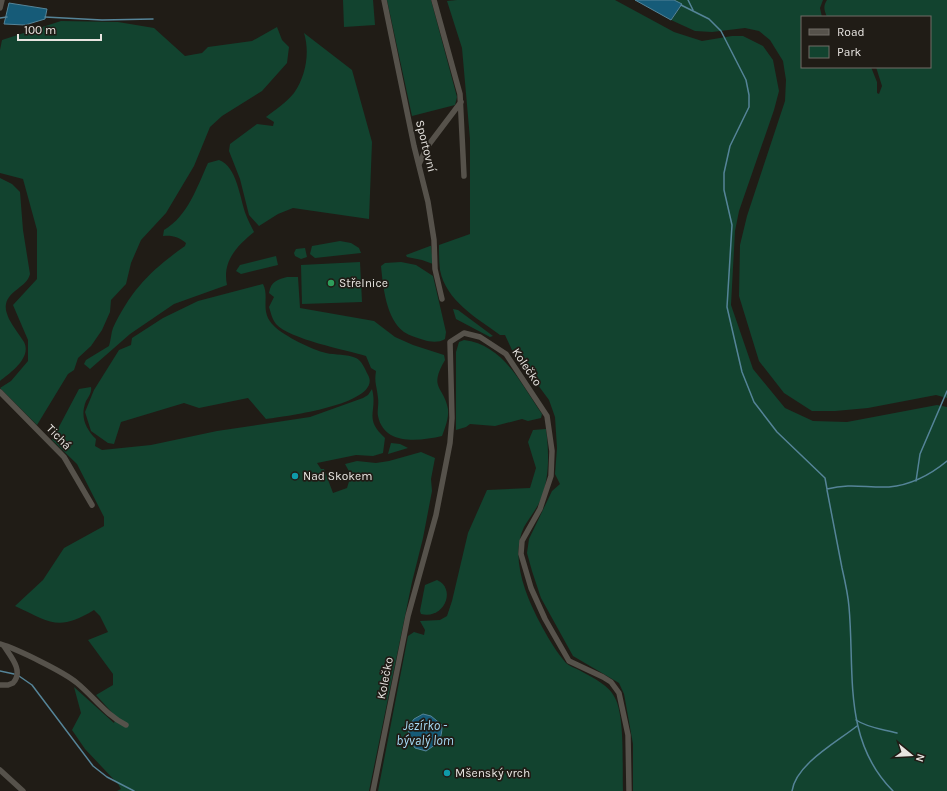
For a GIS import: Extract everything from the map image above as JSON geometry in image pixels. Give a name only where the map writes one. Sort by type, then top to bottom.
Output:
[{"type":"street","points":[[0,8],[2,0]]},
{"type":"street","name":"Sportovní","points":[[384,0],[391,43],[428,202],[434,240],[435,269],[442,299]]},
{"type":"street","points":[[434,0],[460,94],[464,176]]},
{"type":"street","points":[[419,164],[427,147],[461,102]]},
{"type":"street","name":"Kolečko","points":[[373,791],[408,616],[430,540],[449,450],[452,418],[450,342],[464,333],[480,337],[506,354],[547,416],[552,451],[551,476],[540,509],[522,541],[521,554],[530,588],[545,619],[569,660],[603,676],[611,682],[619,693],[628,736],[630,791]]},
{"type":"street","name":"Tichá","points":[[0,392],[66,460],[92,505]]},
{"type":"street","points":[[0,685],[8,685],[13,683],[17,673],[14,662],[2,645]]},
{"type":"street","points":[[2,645],[66,675],[77,683],[113,719],[126,725]]},
{"type":"street","points":[[0,770],[23,791]]},
{"type":"green space","points":[[343,0],[373,0],[375,25],[344,27]]},
{"type":"green space","points":[[387,0],[431,0],[457,97],[455,105],[412,116]]},
{"type":"green space","points":[[615,0],[674,32],[702,41],[732,36],[743,36],[763,46],[773,60],[779,91],[774,110],[739,211],[735,231],[731,305],[753,369],[785,408],[813,421],[847,422],[937,405],[947,407],[947,791],[633,791],[633,744],[624,694],[619,683],[573,656],[541,598],[527,553],[529,539],[552,491],[560,484],[555,474],[557,448],[555,417],[549,400],[512,350],[505,335],[500,335],[472,315],[456,300],[443,281],[440,270],[439,245],[470,234],[470,139],[462,48],[447,1]]},
{"type":"green space","points":[[674,0],[823,0],[820,8],[822,16],[801,16],[801,68],[871,68],[877,82],[877,93],[879,94],[882,86],[876,68],[931,68],[931,16],[827,16],[824,8],[827,0],[947,0],[947,398],[936,395],[868,408],[835,411],[812,411],[784,393],[759,361],[739,296],[740,245],[747,216],[785,101],[786,80],[783,61],[770,40],[759,31],[745,28],[712,32],[695,31],[671,20],[682,5]]},
{"type":"green space","points":[[61,21],[118,22],[154,28],[185,56],[202,53],[208,47],[252,41],[277,27],[282,40],[289,47],[287,63],[262,91],[222,116],[210,127],[194,166],[166,213],[141,240],[131,263],[126,284],[111,300],[110,312],[102,330],[91,346],[78,358],[74,370],[68,374],[37,425],[0,388],[11,381],[28,361],[28,340],[13,305],[37,279],[37,230],[23,179],[0,173],[0,50],[2,40]]},
{"type":"green space","points":[[304,33],[352,70],[372,142],[369,219],[293,208],[278,214],[259,226],[249,215],[240,179],[229,151],[230,144],[257,124],[273,126],[274,122],[266,117],[294,93],[304,72],[307,48]]},
{"type":"green space","points":[[219,160],[225,163],[234,176],[246,215],[254,232],[232,255],[227,269],[227,285],[174,304],[130,334],[90,369],[84,364],[86,360],[109,346],[113,328],[135,292],[152,272],[185,246],[186,243],[181,239],[172,236],[163,236],[164,230],[186,209],[196,191],[208,163]]},
{"type":"green space","points":[[0,178],[12,184],[20,192],[23,230],[30,274],[25,282],[11,295],[6,304],[6,312],[9,319],[24,342],[26,348],[25,354],[19,364],[0,381]]},
{"type":"green space","points":[[340,241],[351,243],[359,248],[361,253],[315,258],[310,254],[312,246]]},
{"type":"green space","points":[[430,246],[433,264],[407,257],[406,255]]},
{"type":"green space","points":[[305,248],[307,257],[301,259],[295,256],[294,253],[296,249]]},
{"type":"green space","points":[[276,256],[278,265],[241,274],[236,271],[240,265]]},
{"type":"green space","name":"Střelnice","points":[[360,262],[362,302],[302,304],[301,265]]},
{"type":"green space","points":[[401,262],[416,265],[433,276],[446,332],[445,339],[432,342],[411,336],[404,332],[393,319],[386,302],[381,266],[385,263]]},
{"type":"green space","points":[[287,277],[298,277],[300,308],[374,321],[395,337],[413,345],[444,355],[445,360],[440,369],[437,382],[448,409],[442,436],[414,440],[395,437],[387,432],[382,426],[378,416],[378,400],[375,379],[376,371],[371,368],[366,356],[305,339],[283,329],[276,324],[269,307],[274,297],[269,293],[273,283]]},
{"type":"green space","points":[[263,284],[266,294],[267,315],[274,326],[279,330],[291,338],[314,349],[326,353],[345,355],[356,358],[360,361],[368,375],[369,385],[361,394],[347,401],[310,412],[266,419],[248,398],[199,408],[184,403],[121,422],[114,444],[108,443],[91,431],[85,412],[94,390],[119,350],[131,345],[132,338],[163,318],[198,301]]},
{"type":"green space","points":[[453,309],[458,310],[493,336],[490,337],[456,319]]},
{"type":"green space","points":[[464,340],[478,343],[490,349],[501,358],[527,390],[542,414],[541,418],[528,421],[522,419],[495,426],[470,424],[456,430],[456,352],[459,342]]},
{"type":"green space","points":[[91,387],[91,392],[84,406],[83,412],[86,426],[96,439],[95,446],[102,450],[151,445],[217,431],[310,417],[363,398],[368,395],[372,389],[373,420],[378,431],[385,438],[383,453],[373,456],[356,455],[317,463],[321,469],[324,469],[333,493],[347,488],[351,475],[345,464],[357,461],[376,463],[389,461],[421,452],[435,458],[431,479],[432,491],[423,538],[412,582],[369,791],[117,791],[121,789],[118,784],[85,749],[72,730],[81,713],[74,687],[114,723],[116,717],[96,695],[113,685],[113,674],[88,640],[108,632],[100,616],[94,610],[82,617],[62,623],[46,620],[15,606],[43,580],[64,548],[104,526],[104,517],[77,464],[52,440],[79,389]]},
{"type":"green space","points":[[546,429],[548,465],[546,484],[537,508],[521,534],[518,557],[519,565],[528,598],[548,638],[560,656],[569,665],[605,686],[610,690],[616,700],[619,709],[622,732],[623,791],[378,791],[408,636],[414,632],[424,635],[425,630],[420,621],[440,620],[447,616],[468,533],[487,490],[530,488],[536,468],[528,442],[533,430]]},
{"type":"green space","points":[[391,443],[400,444],[408,448],[388,454]]},
{"type":"green space","points":[[437,580],[443,584],[446,590],[447,596],[445,603],[436,612],[429,615],[421,614],[420,611],[425,585]]},
{"type":"water","points":[[635,0],[674,0],[682,4],[671,20]]},
{"type":"water","points":[[9,3],[47,9],[45,19],[25,25],[4,24]]},
{"type":"water","name":"Jezírko - bývalý lom","points":[[423,714],[431,716],[442,725],[440,738],[434,746],[426,751],[415,748],[410,740],[408,727],[414,719]]},
{"type":"waterway","points":[[688,0],[693,10]]},
{"type":"waterway","points":[[681,5],[709,19],[721,31],[746,80],[749,95],[749,107],[730,146],[724,173],[724,190],[732,225],[727,307],[742,372],[754,402],[777,432],[825,478],[827,489],[844,486],[897,486],[912,482],[934,471],[947,461]]},
{"type":"waterway","points":[[0,18],[7,17]]},
{"type":"waterway","points":[[45,17],[102,20],[153,19]]},
{"type":"waterway","points":[[916,481],[920,454],[947,391]]},
{"type":"waterway","points":[[827,490],[848,597],[851,631],[852,680],[858,728],[865,750],[877,771],[893,791]]},
{"type":"waterway","points":[[0,671],[14,674]]},
{"type":"waterway","points":[[19,676],[32,685],[93,766],[107,777],[134,791]]},
{"type":"waterway","points":[[856,720],[870,727],[897,733]]},
{"type":"waterway","points":[[792,791],[795,781],[809,763],[818,754],[857,726]]},
{"type":"place","name":"Střelnice","points":[[331,283]]},
{"type":"place","name":"Nad Skokem","points":[[295,476]]},
{"type":"place","name":"Mšenský vrch","points":[[447,773]]}]
